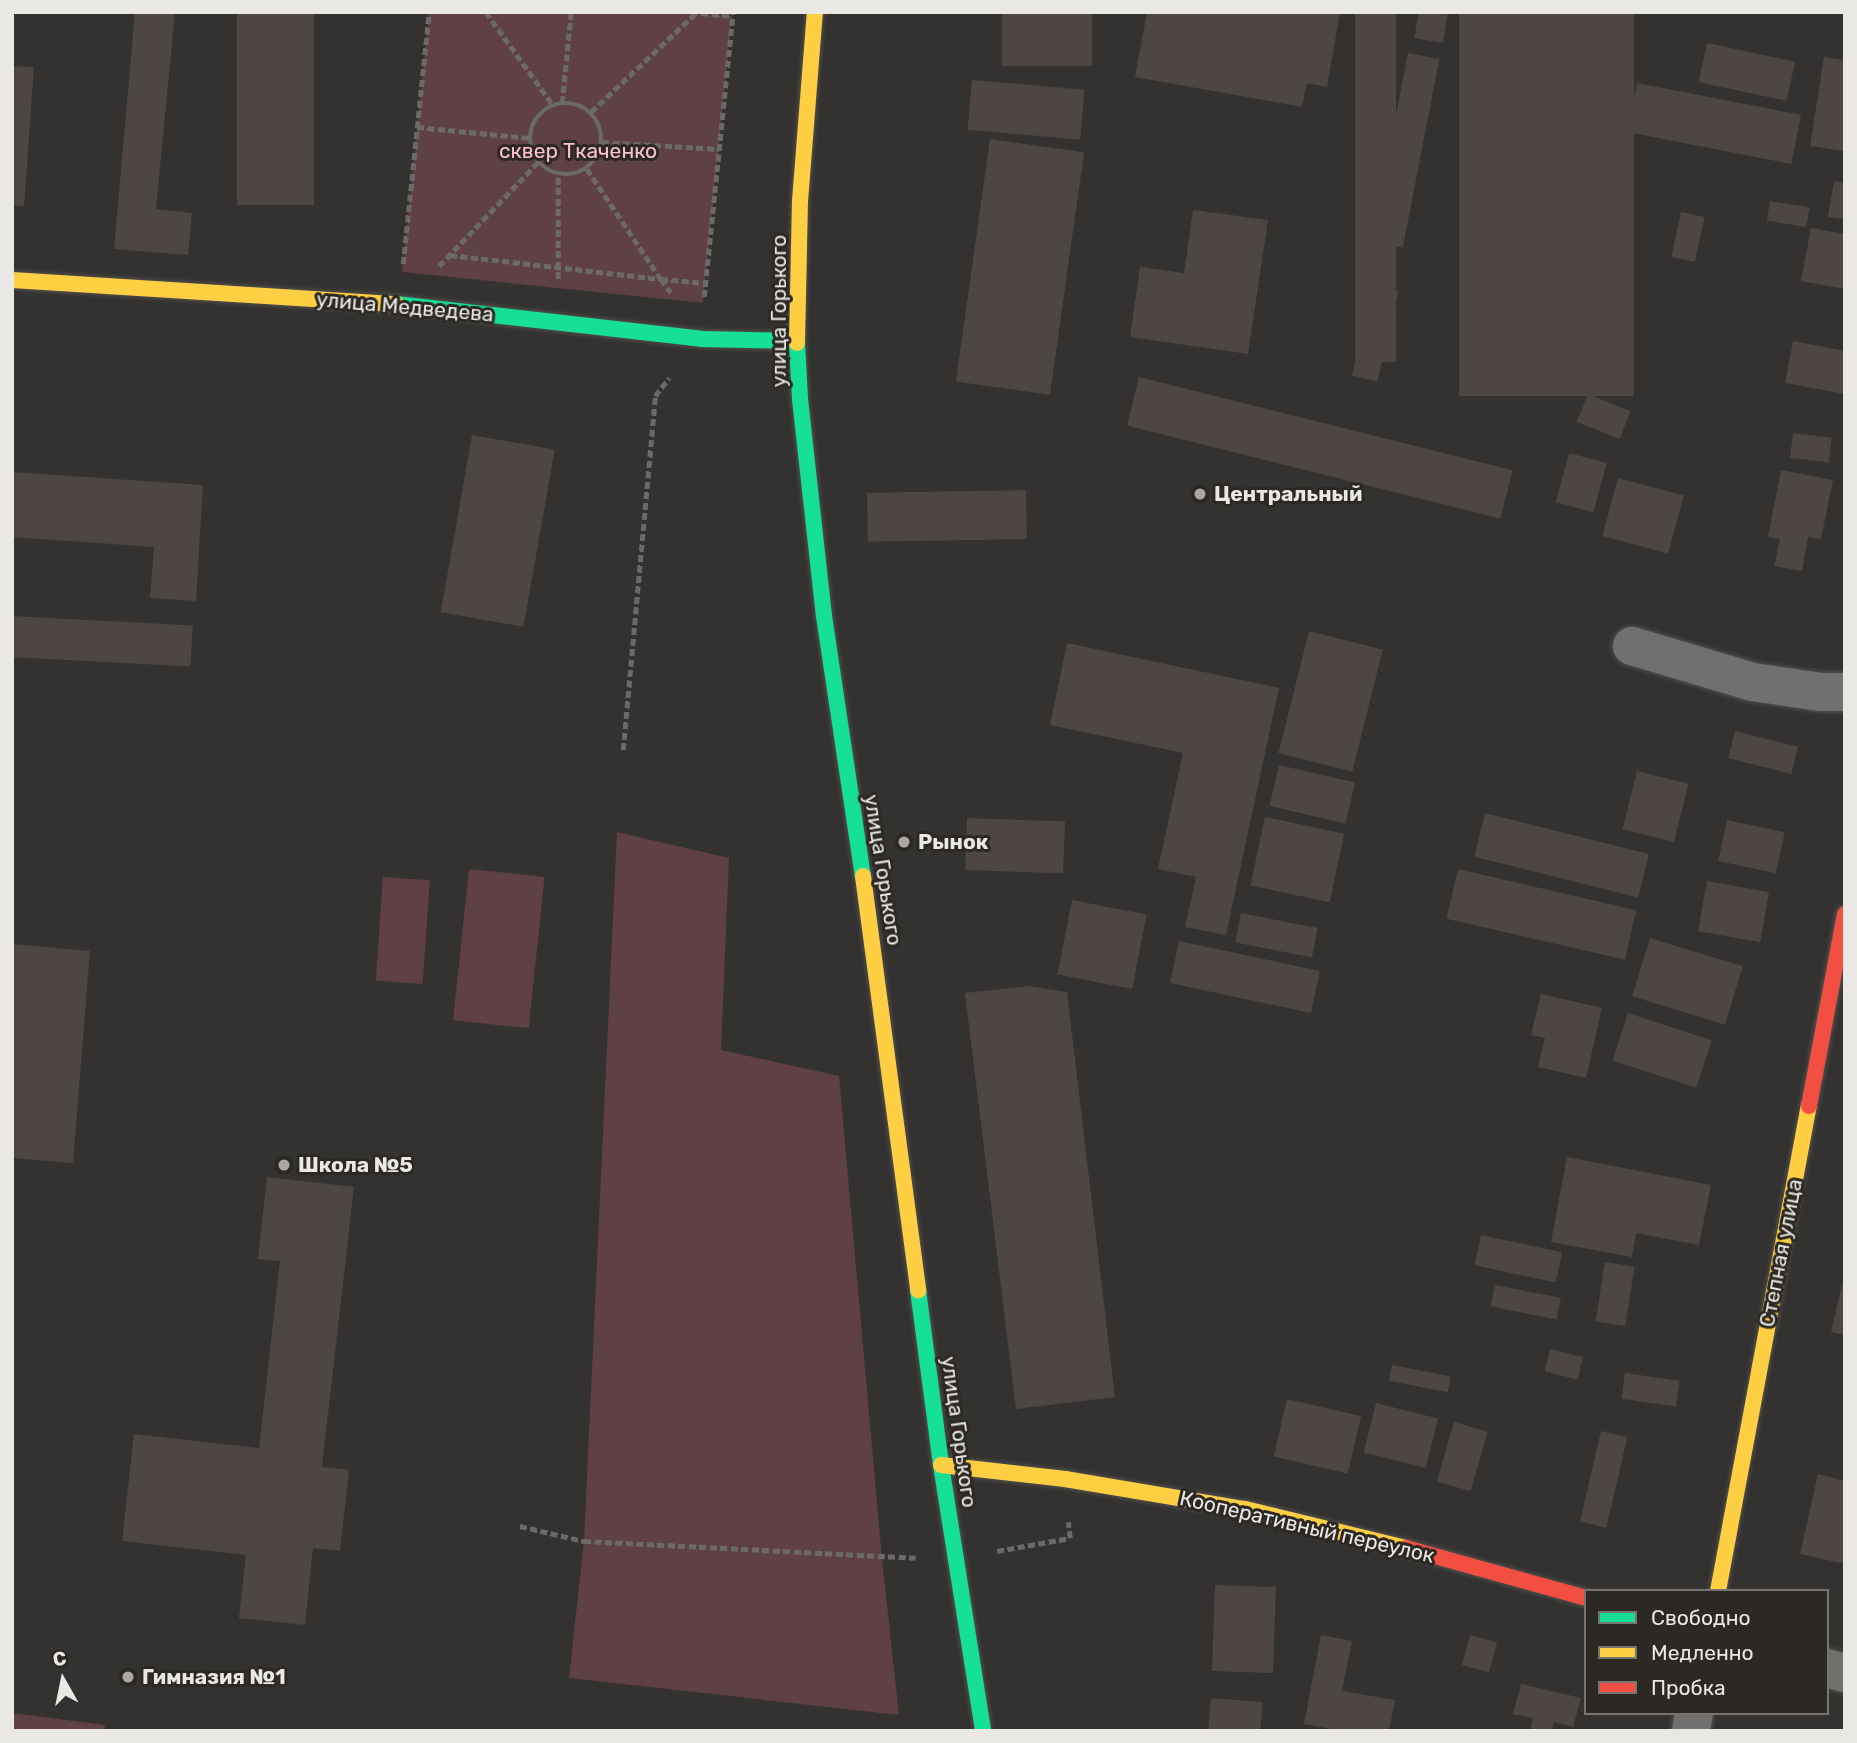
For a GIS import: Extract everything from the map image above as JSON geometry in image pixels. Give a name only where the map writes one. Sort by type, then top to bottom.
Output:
[{"type":"street","name":"улица Горького","points":[[815,12],[800,201],[797,341],[824,616],[874,949],[941,1465],[983,1731]]},
{"type":"street","name":"улица Медведева","points":[[12,280],[401,304],[701,339],[797,341]]},
{"type":"street","points":[[1632,646],[1753,682],[1821,692],[1845,692]]},
{"type":"street","name":"Степная улица","points":[[1717,1589],[1845,915]]},
{"type":"street","name":"Кооперативный переулок","points":[[941,1465],[1065,1479],[1245,1508],[1443,1557],[1584,1597]]},
{"type":"path","points":[[402,272],[429,12]]},
{"type":"path","points":[[486,12],[553,105]]},
{"type":"path","points":[[562,103],[571,12]]},
{"type":"path","points":[[591,112],[694,13],[732,14],[701,339],[655,396],[623,750]]},
{"type":"path","points":[[562,103],[582,106],[591,112],[601,131],[600,152],[587,169],[568,176],[558,174],[538,162],[530,138],[536,118],[553,105],[562,103]]},
{"type":"path","points":[[417,127],[530,138]]},
{"type":"path","points":[[602,142],[719,149]]},
{"type":"path","points":[[401,304],[538,162]]},
{"type":"path","points":[[587,169],[701,339]]},
{"type":"path","points":[[558,174],[556,265],[560,322]]},
{"type":"path","points":[[450,255],[705,283]]},
{"type":"path","points":[[520,1526],[584,1541],[882,1559],[956,1558],[1070,1538],[1065,1479]]},
{"type":"green space","name":"сквер Ткаченко","points":[[429,12],[691,12],[732,16],[703,303],[402,272]]},
{"type":"green space","points":[[617,832],[729,858],[721,1050],[839,1076],[882,1559],[899,1715],[569,1678],[584,1541]]},
{"type":"green space","points":[[469,869],[545,877],[529,1028],[453,1020]]},
{"type":"green space","points":[[383,877],[430,880],[423,984],[376,981]]},
{"type":"green space","points":[[12,1713],[105,1725],[104,1731],[12,1731]]},
{"type":"building","points":[[135,12],[175,12],[156,209],[192,213],[188,255],[114,249]]},
{"type":"building","points":[[237,12],[314,12],[314,205],[237,205]]},
{"type":"building","points":[[1002,12],[1092,12],[1092,66],[1002,66]]},
{"type":"building","points":[[1147,12],[1340,12],[1327,87],[1307,83],[1302,107],[1135,77]]},
{"type":"building","points":[[1355,12],[1396,12],[1396,362],[1355,362]]},
{"type":"building","points":[[1419,12],[1448,12],[1443,43],[1414,38]]},
{"type":"building","points":[[1459,12],[1634,12],[1634,396],[1459,396]]},
{"type":"building","points":[[1707,43],[1795,62],[1787,101],[1699,82]]},
{"type":"building","points":[[1408,53],[1439,59],[1403,248],[1371,241]]},
{"type":"building","points":[[1824,57],[1845,60],[1845,151],[1810,146]]},
{"type":"building","points":[[12,66],[34,67],[24,206],[12,205]]},
{"type":"building","points":[[972,80],[1085,90],[1080,140],[968,130]]},
{"type":"building","points":[[1637,83],[1801,115],[1791,164],[1627,132]]},
{"type":"building","points":[[990,139],[1084,152],[1050,395],[956,382]]},
{"type":"building","points":[[1834,181],[1845,183],[1845,219],[1828,217]]},
{"type":"building","points":[[1770,201],[1810,207],[1806,227],[1767,221]]},
{"type":"building","points":[[1193,210],[1268,220],[1248,354],[1130,337],[1140,267],[1184,273]]},
{"type":"building","points":[[1681,212],[1704,217],[1695,262],[1671,257]]},
{"type":"building","points":[[1811,228],[1845,234],[1845,289],[1801,281]]},
{"type":"building","points":[[1373,285],[1398,291],[1377,381],[1352,376]]},
{"type":"building","points":[[1793,341],[1845,351],[1845,394],[1785,383]]},
{"type":"building","points":[[1139,377],[1513,470],[1500,519],[1127,426]]},
{"type":"building","points":[[1588,394],[1631,411],[1619,439],[1577,422]]},
{"type":"building","points":[[1793,433],[1832,438],[1829,463],[1790,458]]},
{"type":"building","points":[[472,435],[555,450],[523,627],[441,612]]},
{"type":"building","points":[[1569,453],[1607,463],[1593,512],[1556,502]]},
{"type":"building","points":[[1781,470],[1833,480],[1821,539],[1808,537],[1802,571],[1774,566],[1780,539],[1768,537]]},
{"type":"building","points":[[12,472],[203,485],[196,601],[150,598],[154,547],[12,537]]},
{"type":"building","points":[[1618,478],[1684,496],[1668,554],[1602,536]]},
{"type":"building","points":[[1026,490],[1027,539],[868,542],[867,493]]},
{"type":"building","points":[[12,616],[193,625],[191,666],[12,657]]},
{"type":"building","points":[[1309,631],[1383,649],[1352,772],[1279,753]]},
{"type":"building","points":[[1067,643],[1279,688],[1226,935],[1185,927],[1196,877],[1158,869],[1183,753],[1050,725]]},
{"type":"building","points":[[1735,731],[1798,747],[1791,774],[1728,758]]},
{"type":"building","points":[[1279,765],[1355,783],[1346,823],[1270,806]]},
{"type":"building","points":[[1637,771],[1688,784],[1674,842],[1622,829]]},
{"type":"building","points":[[1485,813],[1649,854],[1638,898],[1474,857]]},
{"type":"building","points":[[1265,817],[1344,834],[1330,902],[1250,885]]},
{"type":"building","points":[[967,818],[1065,821],[1063,873],[965,870]]},
{"type":"building","points":[[1727,820],[1785,832],[1776,873],[1718,861]]},
{"type":"building","points":[[1458,869],[1636,910],[1625,960],[1447,919]]},
{"type":"building","points":[[1707,881],[1769,892],[1760,942],[1698,931]]},
{"type":"building","points":[[1072,900],[1147,915],[1132,989],[1057,975]]},
{"type":"building","points":[[1241,913],[1318,928],[1312,957],[1235,942]]},
{"type":"building","points":[[1650,938],[1743,966],[1725,1025],[1632,996]]},
{"type":"building","points":[[1179,941],[1320,971],[1311,1013],[1170,983]]},
{"type":"building","points":[[12,944],[90,951],[73,1163],[12,1158]]},
{"type":"building","points":[[1029,986],[1067,992],[1115,1397],[1016,1409],[965,993]]},
{"type":"building","points":[[1541,994],[1602,1008],[1586,1078],[1538,1067],[1545,1038],[1531,1035]]},
{"type":"building","points":[[1628,1013],[1712,1040],[1696,1088],[1613,1061]]},
{"type":"building","points":[[1567,1157],[1711,1185],[1699,1245],[1636,1233],[1632,1257],[1551,1242]]},
{"type":"building","points":[[267,1177],[354,1187],[322,1467],[349,1470],[340,1551],[313,1548],[305,1625],[239,1618],[246,1555],[122,1541],[134,1434],[259,1448],[280,1261],[258,1259]]},
{"type":"building","points":[[1481,1235],[1562,1252],[1556,1283],[1475,1265]]},
{"type":"building","points":[[1605,1262],[1635,1267],[1625,1326],[1596,1321]]},
{"type":"building","points":[[1845,1276],[1845,1335],[1831,1332]]},
{"type":"building","points":[[1495,1285],[1561,1298],[1557,1319],[1491,1307]]},
{"type":"building","points":[[1550,1349],[1583,1357],[1577,1380],[1544,1371]]},
{"type":"building","points":[[1392,1365],[1451,1376],[1448,1392],[1389,1381]]},
{"type":"building","points":[[1625,1373],[1679,1381],[1676,1406],[1621,1399]]},
{"type":"building","points":[[1287,1399],[1361,1416],[1348,1474],[1274,1456]]},
{"type":"building","points":[[1376,1403],[1438,1418],[1426,1468],[1364,1452]]},
{"type":"building","points":[[1454,1422],[1488,1432],[1471,1491],[1437,1482]]},
{"type":"building","points":[[1601,1431],[1627,1437],[1606,1528],[1580,1522]]},
{"type":"building","points":[[1818,1474],[1845,1481],[1845,1564],[1800,1554]]},
{"type":"building","points":[[1215,1585],[1276,1587],[1273,1673],[1212,1671]]},
{"type":"building","points":[[1321,1635],[1352,1641],[1342,1691],[1395,1700],[1389,1731],[1342,1731],[1304,1724]]},
{"type":"building","points":[[1470,1635],[1497,1642],[1489,1672],[1462,1665]]},
{"type":"building","points":[[1521,1684],[1581,1698],[1573,1727],[1554,1722],[1552,1731],[1530,1731],[1533,1718],[1513,1714]]},
{"type":"building","points":[[1211,1698],[1263,1702],[1260,1731],[1208,1731]]},
{"type":"traffic: fast","points":[[396,304],[701,339],[797,341]]},
{"type":"traffic: fast","points":[[797,343],[800,399],[824,616],[863,876]]},
{"type":"traffic: fast","points":[[918,1290],[941,1465],[983,1731]]},
{"type":"traffic: slow","points":[[797,343],[800,201],[815,12]]},
{"type":"traffic: slow","points":[[12,280],[396,304]]},
{"type":"traffic: slow","points":[[863,876],[918,1290]]},
{"type":"traffic: slow","points":[[1718,1589],[1809,1106]]},
{"type":"traffic: slow","points":[[941,1465],[1065,1479],[1245,1509],[1406,1548]]},
{"type":"traffic: jam","points":[[1809,1106],[1845,914]]},
{"type":"traffic: jam","points":[[1406,1548],[1584,1597]]},
{"type":"place","name":"Центральный","points":[[1200,494]]},
{"type":"place","name":"Рынок","points":[[904,842]]},
{"type":"place","name":"Школа №5","points":[[284,1165]]},
{"type":"place","name":"Гимназия №1","points":[[128,1677]]}]
